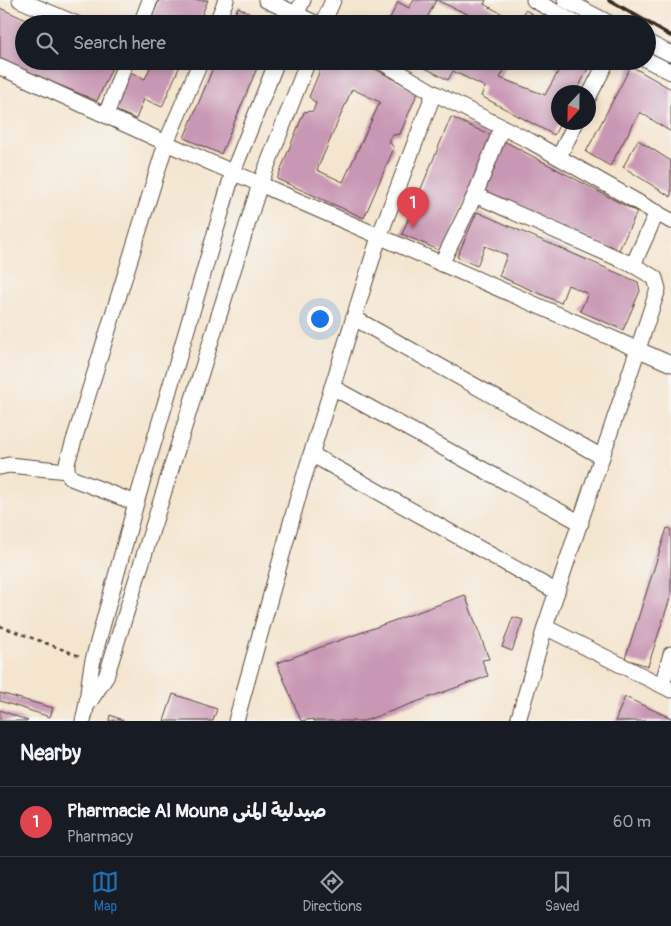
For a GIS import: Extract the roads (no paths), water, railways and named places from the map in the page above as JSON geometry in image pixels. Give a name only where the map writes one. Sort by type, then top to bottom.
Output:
[{"type":"street","points":[[20,0],[56,15]]},
{"type":"street","points":[[144,15],[150,0]]},
{"type":"street","points":[[220,15],[226,0]]},
{"type":"street","points":[[266,0],[297,12]]},
{"type":"street","points":[[327,15],[334,0]]},
{"type":"street","points":[[534,0],[561,15]]},
{"type":"street","points":[[565,0],[594,15]]},
{"type":"street","points":[[656,46],[671,54]]},
{"type":"street","points":[[656,64],[671,72]]},
{"type":"street","points":[[0,67],[166,143],[671,364]]},
{"type":"street","points":[[106,115],[123,70]]},
{"type":"street","points":[[136,503],[71,478],[66,471],[67,463],[166,143],[197,70]]},
{"type":"street","points":[[83,721],[88,704],[88,681],[93,660],[136,503],[232,172],[273,70]]},
{"type":"street","points":[[88,704],[106,677],[260,184],[304,70]]},
{"type":"street","points":[[395,70],[434,93],[558,157],[657,212],[671,222]]},
{"type":"street","points":[[595,85],[603,70]]},
{"type":"street","points":[[236,721],[312,454],[379,237],[434,93]]},
{"type":"street","points":[[442,264],[475,195],[502,127]]},
{"type":"street","points":[[558,157],[572,130]]},
{"type":"street","points":[[475,195],[633,265],[655,278],[658,289],[545,627],[518,721]]},
{"type":"street","points":[[633,265],[657,212]]},
{"type":"street","points":[[354,318],[602,457]]},
{"type":"street","points":[[332,387],[581,524]]},
{"type":"street","points":[[312,454],[557,592]]},
{"type":"street","points":[[0,467],[9,465],[66,471]]},
{"type":"street","points":[[545,627],[667,687],[671,654]]},
{"type":"railway","points":[[609,0],[635,15]]},
{"type":"railway","points":[[656,27],[671,36]]},
{"type":"place","name":"Pharmacie Al Mouna صيدلية المنى","points":[[413,228]]}]
